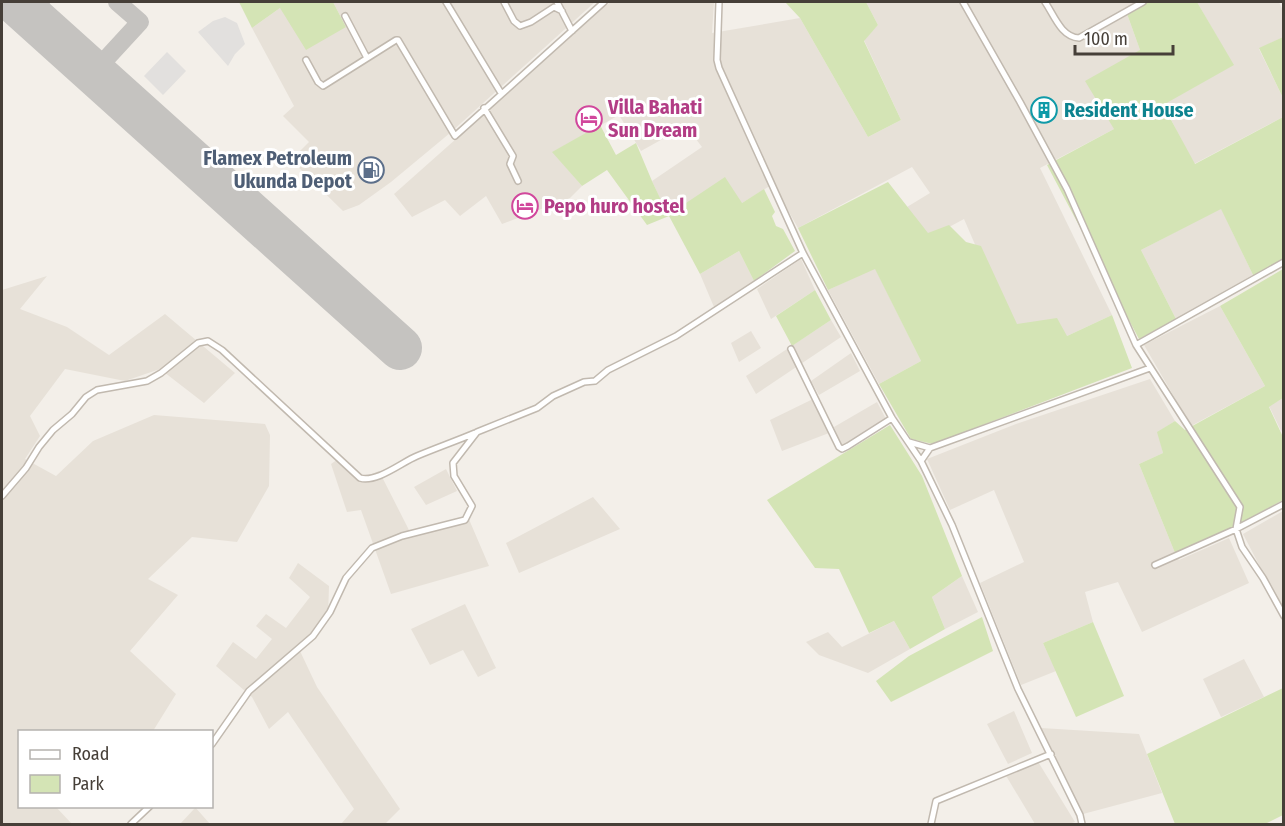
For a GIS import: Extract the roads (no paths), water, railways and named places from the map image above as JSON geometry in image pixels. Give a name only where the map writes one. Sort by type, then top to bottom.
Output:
[{"type":"street","points":[[446,2],[501,93]]},
{"type":"street","points":[[504,2],[514,21],[520,26],[531,22],[554,7],[562,10]]},
{"type":"street","points":[[556,2],[572,31]]},
{"type":"street","points":[[306,60],[318,82],[323,86],[396,40],[400,41],[455,136],[483,108],[604,2]]},
{"type":"street","points":[[719,2],[717,60],[719,68],[803,254],[892,418],[921,461],[952,525],[1018,689],[1080,815],[1082,825]]},
{"type":"street","points":[[963,2],[1067,189],[1136,345],[1240,507],[1236,529],[1242,547],[1281,604],[1284,616]]},
{"type":"street","points":[[1045,2],[1064,32],[1072,38],[1079,38],[1143,2]]},
{"type":"street","points":[[345,16],[367,58]]},
{"type":"street","points":[[483,108],[513,156],[510,164],[518,181]]},
{"type":"street","points":[[2,496],[26,468],[53,430],[86,398],[97,390],[147,381],[161,373],[198,343],[208,341],[222,350],[360,478],[370,478],[393,469],[416,456],[537,408],[553,396],[584,382],[595,381],[608,370],[676,336],[803,254]]},
{"type":"street","points":[[1136,345],[1284,262]]},
{"type":"street","points":[[791,349],[839,447],[842,449],[848,446],[892,418]]},
{"type":"street","points":[[908,442],[930,448],[1150,368]]},
{"type":"street","points":[[213,743],[249,691],[313,636],[330,612],[346,578],[372,548],[402,536],[465,520],[472,506],[454,476],[453,463],[477,432]]},
{"type":"street","points":[[921,461],[930,448]]},
{"type":"street","points":[[1155,565],[1236,529],[1284,504]]},
{"type":"street","points":[[931,825],[936,801],[1051,754]]},
{"type":"street","points":[[131,825],[149,808]]},
{"type":"place","name":"Resident House","points":[[1044,110]]},
{"type":"place","name":"Villa Bahati Sun Dream","points":[[589,119]]},
{"type":"place","name":"Flamex Petroleum Ukunda Depot","points":[[371,170]]},
{"type":"place","name":"Pepo huro hostel","points":[[525,206]]}]
